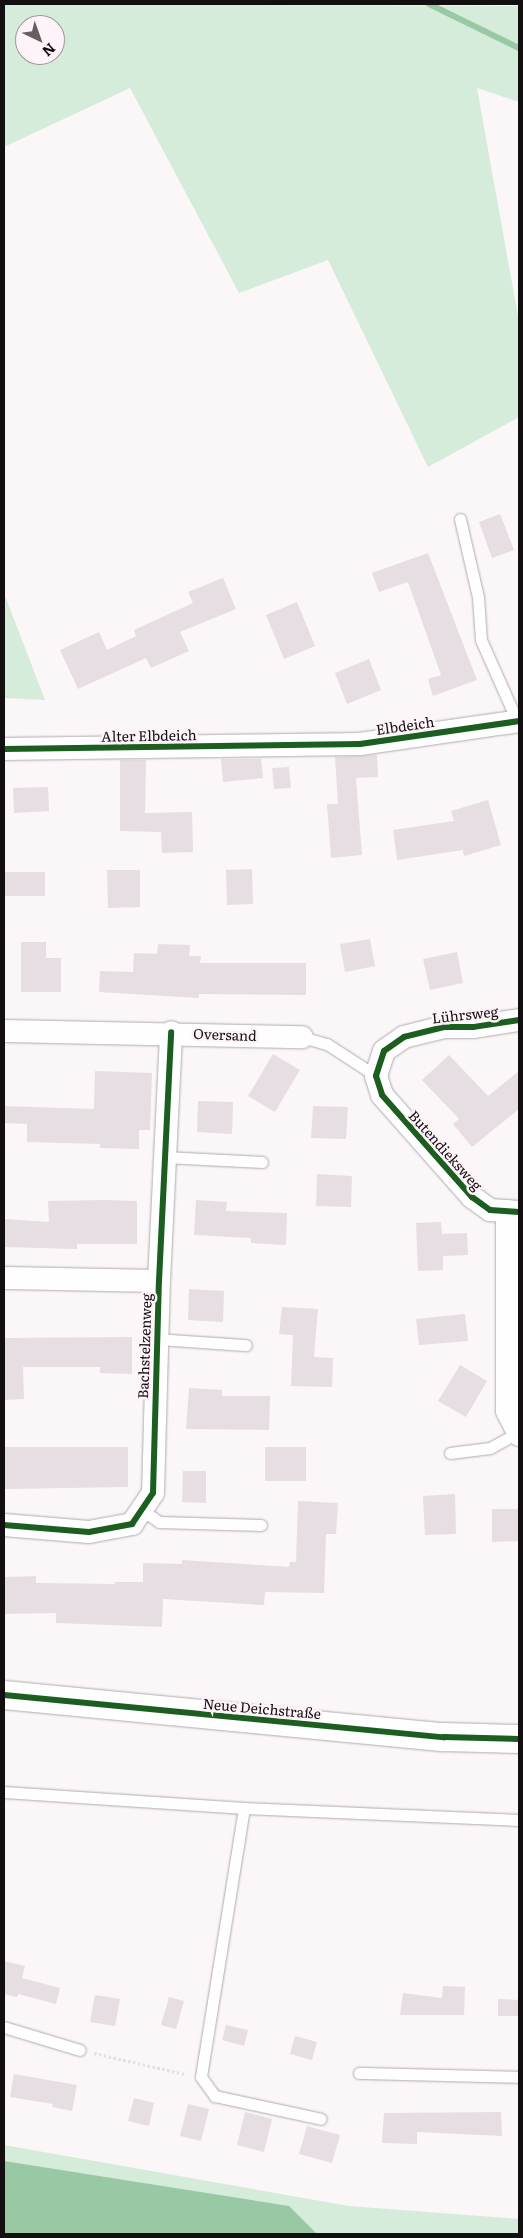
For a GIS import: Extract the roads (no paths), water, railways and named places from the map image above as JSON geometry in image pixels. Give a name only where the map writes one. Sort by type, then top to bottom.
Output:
[{"type":"street","name":"Elbdeich","points":[[294,745],[360,744],[518,721]]},
{"type":"street","name":"Alter Elbdeich","points":[[4,749],[294,745]]},
{"type":"street","name":"Lührsweg","points":[[376,1076],[384,1051],[404,1036],[444,1026],[473,1027],[519,1020]]},
{"type":"street","name":"Oversand","points":[[4,1031],[172,1032],[302,1037]]},
{"type":"street","name":"Bachstelzenweg","points":[[4,1525],[89,1532],[132,1524],[153,1493],[159,1281],[172,1032]]},
{"type":"street","name":"Butendieksweg","points":[[376,1076],[382,1095],[472,1197],[490,1210],[513,1212]]},
{"type":"street","points":[[513,1212],[507,1411],[518,1434]]},
{"type":"street","points":[[4,1278],[159,1281]]},
{"type":"street","name":"Neue Deichstraße","points":[[4,1695],[444,1738],[519,1739]]},
{"type":"lane","points":[[460,519],[478,597],[482,640],[518,721]]},
{"type":"lane","name":"Oversand","points":[[302,1037],[328,1044],[376,1076]]},
{"type":"lane","points":[[165,1157],[262,1162]]},
{"type":"lane","points":[[157,1339],[246,1345]]},
{"type":"lane","points":[[450,1453],[490,1448],[518,1434]]},
{"type":"lane","points":[[142,1510],[159,1522],[261,1526]]},
{"type":"lane","points":[[4,1792],[244,1808],[519,1820]]},
{"type":"lane","points":[[244,1808],[201,2077],[215,2096],[321,2119]]},
{"type":"lane","points":[[4,2027],[80,2050]]},
{"type":"lane","points":[[359,2073],[519,2077]]},
{"type":"waterway","points":[[429,4],[519,48]]}]
